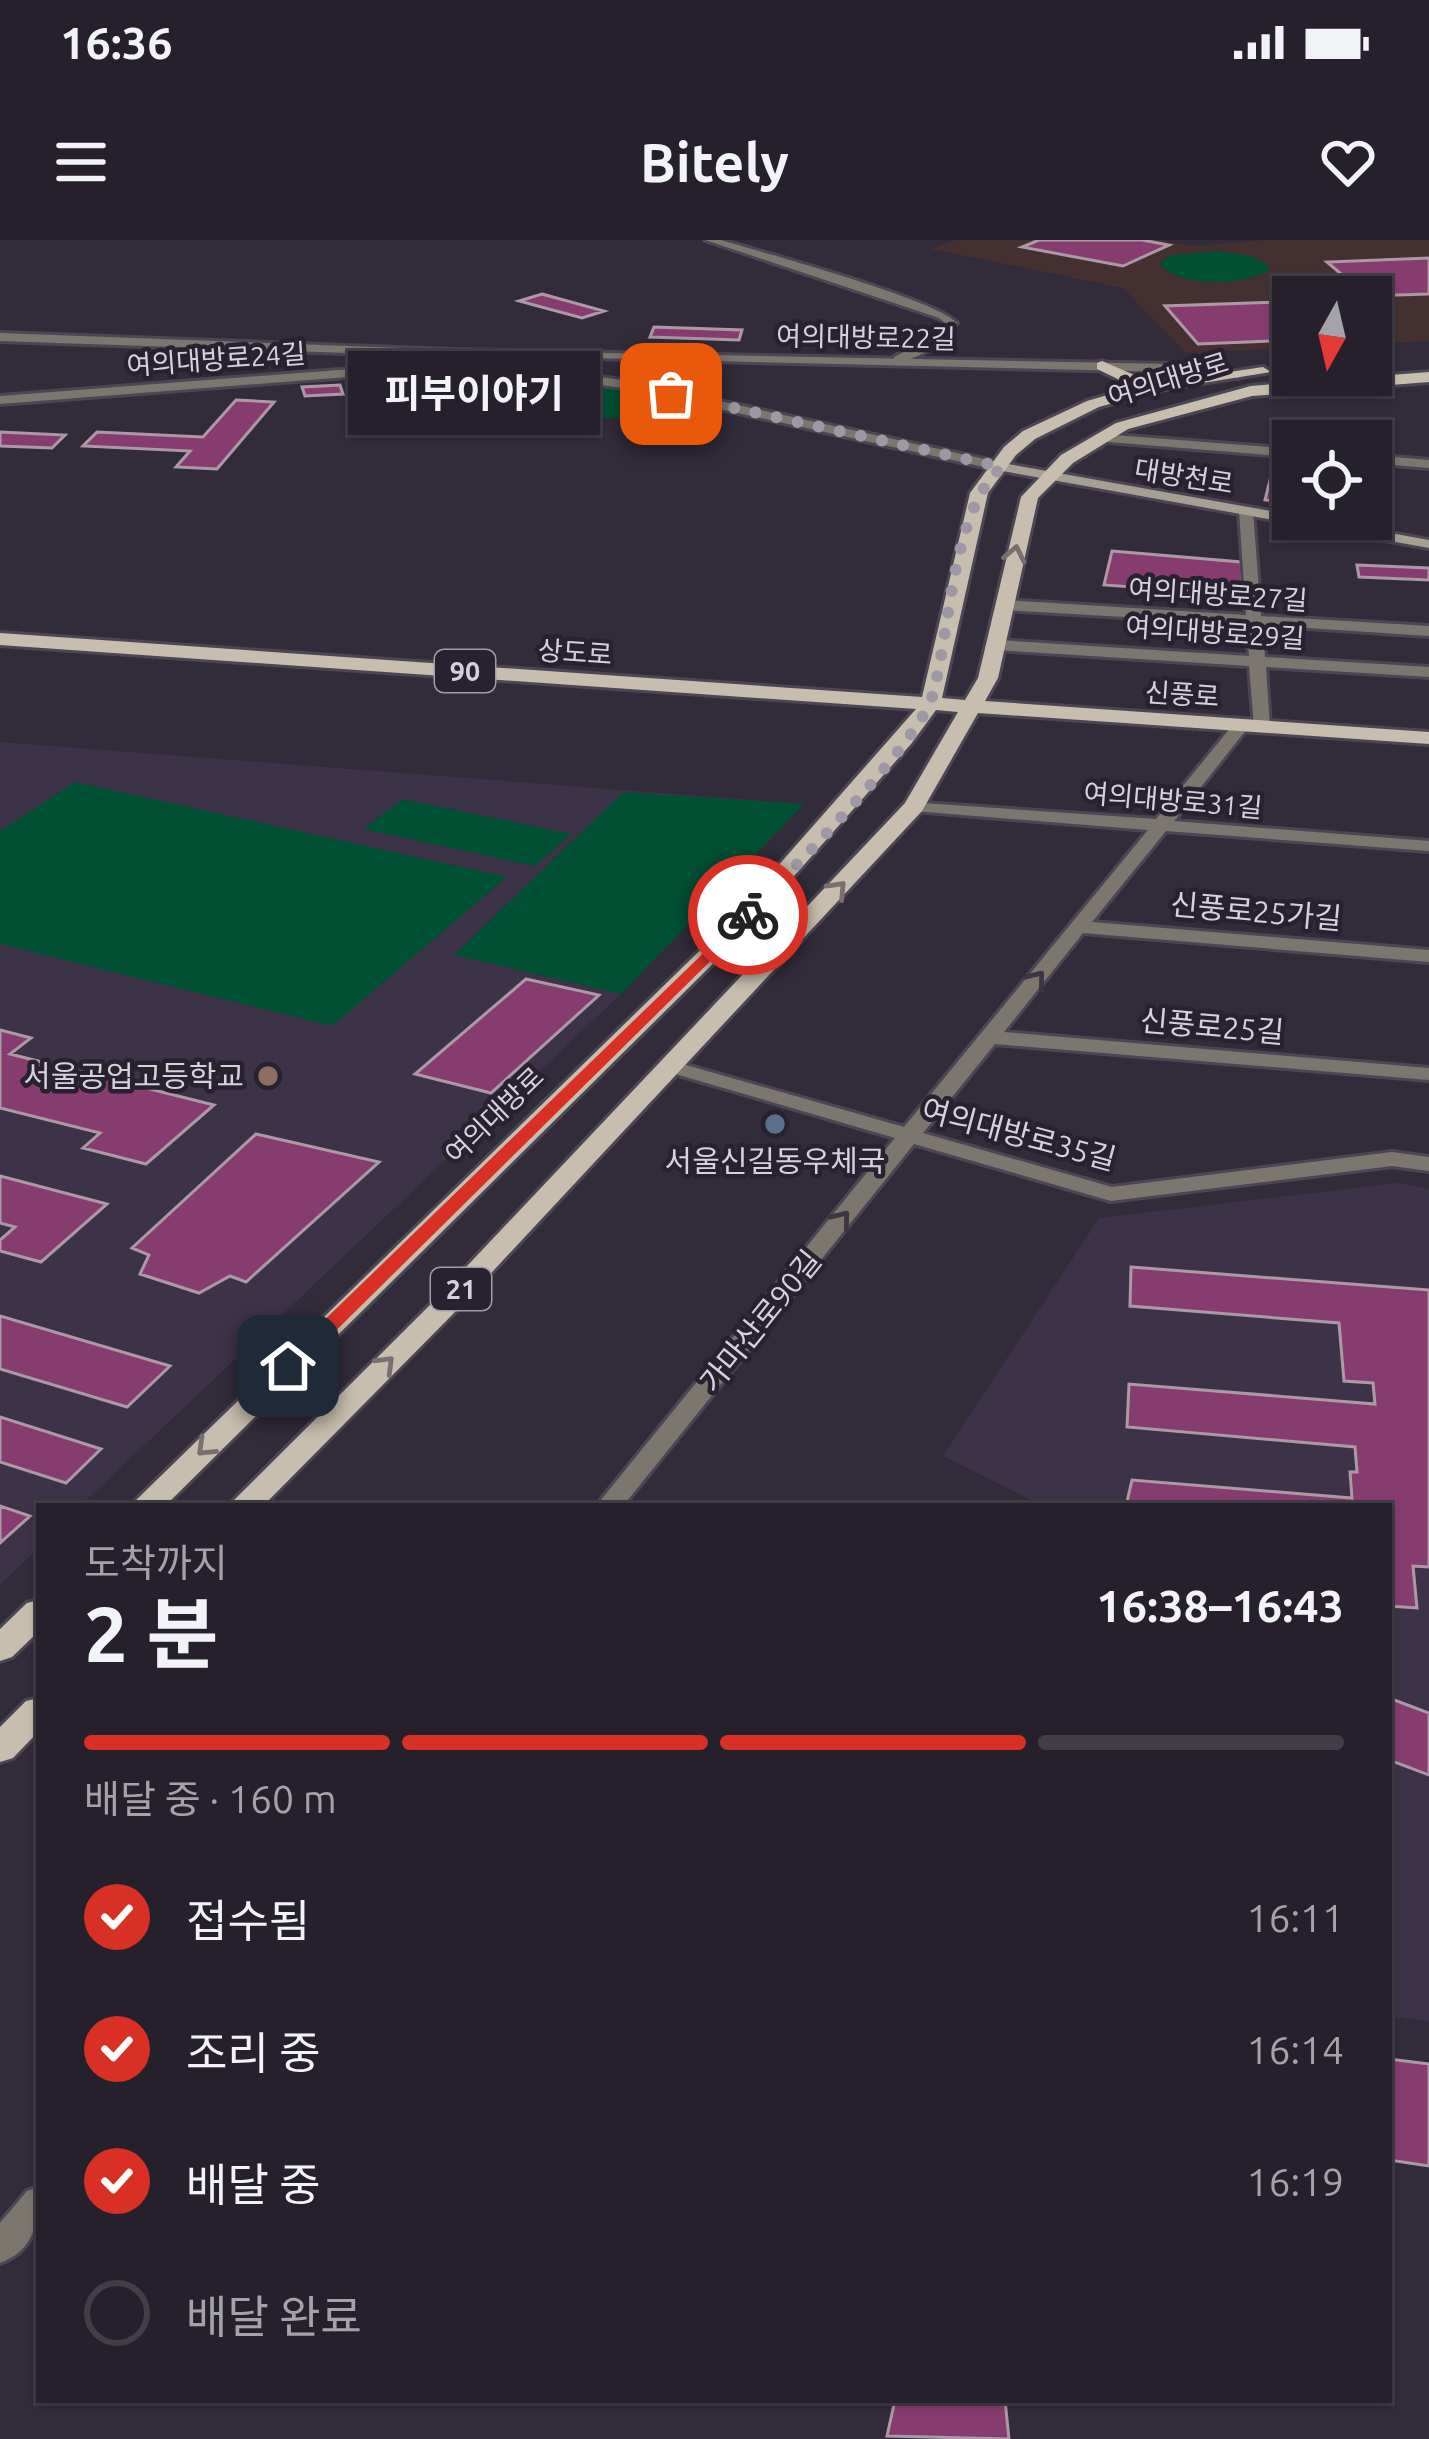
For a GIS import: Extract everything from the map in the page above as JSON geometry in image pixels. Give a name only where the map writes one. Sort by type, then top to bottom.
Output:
[{"type":"main road","points":[[1392,365],[1429,364]]},
{"type":"main road","points":[[1102,366],[1133,380],[1137,392]]},
{"type":"main road","name":"여의대방로","points":[[149,1503],[733,931],[851,803],[931,703],[967,532],[986,481],[1002,467],[1010,451],[1029,435],[1093,404],[1137,392],[1272,371]]},
{"type":"main road","name":"여의대방로","points":[[247,1503],[442,1308],[914,806],[974,706],[997,645],[1030,497],[1047,478],[1101,438],[1174,409],[1251,391],[1429,377]]},
{"type":"main road","name":"대방천로","points":[[1002,467],[1429,544]]},
{"type":"main road","name":"상도로","points":[[0,639],[931,703]]},
{"type":"main road","name":"신풍로","points":[[931,703],[1429,738]]},
{"type":"main road","points":[[0,1649],[36,1614]]},
{"type":"street","points":[[710,240],[906,302],[951,323],[941,338],[898,360]]},
{"type":"street","points":[[0,337],[451,353],[629,385],[1002,467]]},
{"type":"street","points":[[437,366],[437,358],[451,353]]},
{"type":"street","name":"여의대방로22길","points":[[495,360],[898,360],[1238,374]]},
{"type":"street","name":"여의대방로24길","points":[[0,400],[437,366],[461,372],[495,360]]},
{"type":"street","points":[[1101,438],[1272,451]]},
{"type":"street","points":[[1392,461],[1429,464]]},
{"type":"street","points":[[910,1135],[1159,827],[1252,726],[1257,662],[1246,511]]},
{"type":"street","name":"여의대방로27길","points":[[1004,605],[1429,631]]},
{"type":"street","name":"여의대방로29길","points":[[997,645],[1429,672]]},
{"type":"street","name":"여의대방로31길","points":[[914,806],[1429,846]]},
{"type":"street","name":"신풍로25가길","points":[[1079,927],[1429,956]]},
{"type":"street","name":"신풍로25길","points":[[990,1036],[1429,1074]]},
{"type":"street","name":"여의대방로35길","points":[[672,1067],[1111,1194],[1392,1159],[1429,1164]]},
{"type":"street","name":"가마산로90길","points":[[611,1503],[910,1135]]},
{"type":"street","points":[[0,2248],[36,2205]]},
{"type":"shaded area","points":[[956,240],[1161,240],[1194,246],[1266,240],[1429,240],[1429,341],[1392,343],[1392,276],[1272,276],[1272,349],[1186,353],[1123,288],[931,249]]},
{"type":"shaded area","name":"서울공업고등학교","points":[[0,742],[804,804],[621,994],[83,1503],[36,1503],[36,1550],[0,1585]]},
{"type":"shaded area","points":[[1398,1183],[1429,1189],[1429,2021],[1392,2016],[1392,1503],[1037,1503],[943,1456],[1099,1218]]},
{"type":"green space","points":[[1218,251],[1252,256],[1269,266],[1268,271],[1243,280],[1211,282],[1180,277],[1159,263],[1172,255]]},
{"type":"green space","points":[[485,375],[605,385],[689,401],[665,421],[365,406],[384,382],[480,383]]},
{"type":"green space","points":[[75,782],[507,877],[332,1026],[0,944],[0,831]]},
{"type":"green space","points":[[623,792],[804,804],[621,994],[454,955]]},
{"type":"green space","points":[[403,799],[571,834],[535,866],[363,829]]},
{"type":"building","points":[[1039,240],[1142,240],[1169,245],[1123,266],[1022,247]]},
{"type":"building","points":[[1429,258],[1429,294],[1392,295],[1392,276],[1343,276],[1327,262]]},
{"type":"building","points":[[542,294],[604,311],[582,318],[519,301]]},
{"type":"building","points":[[1272,302],[1272,341],[1198,344],[1165,306]]},
{"type":"building","points":[[654,327],[742,330],[739,340],[650,337]]},
{"type":"building","points":[[340,385],[343,394],[305,396],[302,387]]},
{"type":"building","points":[[236,400],[274,402],[217,469],[176,467],[190,451],[83,446],[97,432],[203,437]]},
{"type":"building","points":[[0,432],[65,435],[52,448],[0,446]]},
{"type":"building","points":[[1272,472],[1272,500],[1265,500]]},
{"type":"building","points":[[1112,551],[1241,562],[1243,595],[1104,585]]},
{"type":"building","points":[[1357,565],[1429,568],[1429,580],[1359,577]]},
{"type":"building","points":[[526,979],[599,995],[491,1093],[415,1074]]},
{"type":"building","points":[[0,1030],[31,1038],[10,1054],[214,1105],[146,1164],[83,1148],[100,1133],[0,1108]]},
{"type":"building","points":[[256,1134],[379,1162],[246,1282],[230,1276],[199,1293],[140,1274],[149,1255],[132,1248]]},
{"type":"building","points":[[0,1176],[107,1204],[41,1262],[0,1251],[0,1240],[15,1227],[0,1223]]},
{"type":"building","points":[[1131,1267],[1429,1290],[1429,1567],[1413,1566],[1417,1608],[1392,1606],[1392,1503],[1127,1503],[1132,1480],[1352,1498],[1355,1447],[1127,1427],[1129,1384],[1375,1404],[1373,1383],[1344,1381],[1339,1323],[1130,1306]]},
{"type":"building","points":[[0,1316],[170,1366],[127,1407],[0,1369]]},
{"type":"building","points":[[0,1417],[101,1449],[66,1483],[0,1462]]},
{"type":"building","points":[[0,1506],[30,1516],[0,1543]]},
{"type":"building","points":[[1392,1699],[1429,1713],[1429,1775],[1392,1761]]},
{"type":"building","points":[[1392,2059],[1429,2064],[1429,2166],[1392,2160]]},
{"type":"building","points":[[894,2403],[1005,2403],[1009,2439],[887,2436]]},
{"type":"way so far","points":[[671,394],[1002,467],[986,481],[967,532],[931,703],[851,803],[748,915]]},
{"type":"place","name":"피부이야기","points":[[671,394]]},
{"type":"place","name":"서울공업고등학교","points":[[268,1076]]},
{"type":"place","name":"서울신길동우체국","points":[[775,1124]]},
{"type":"route","points":[[288,1366],[748,915]]}]
